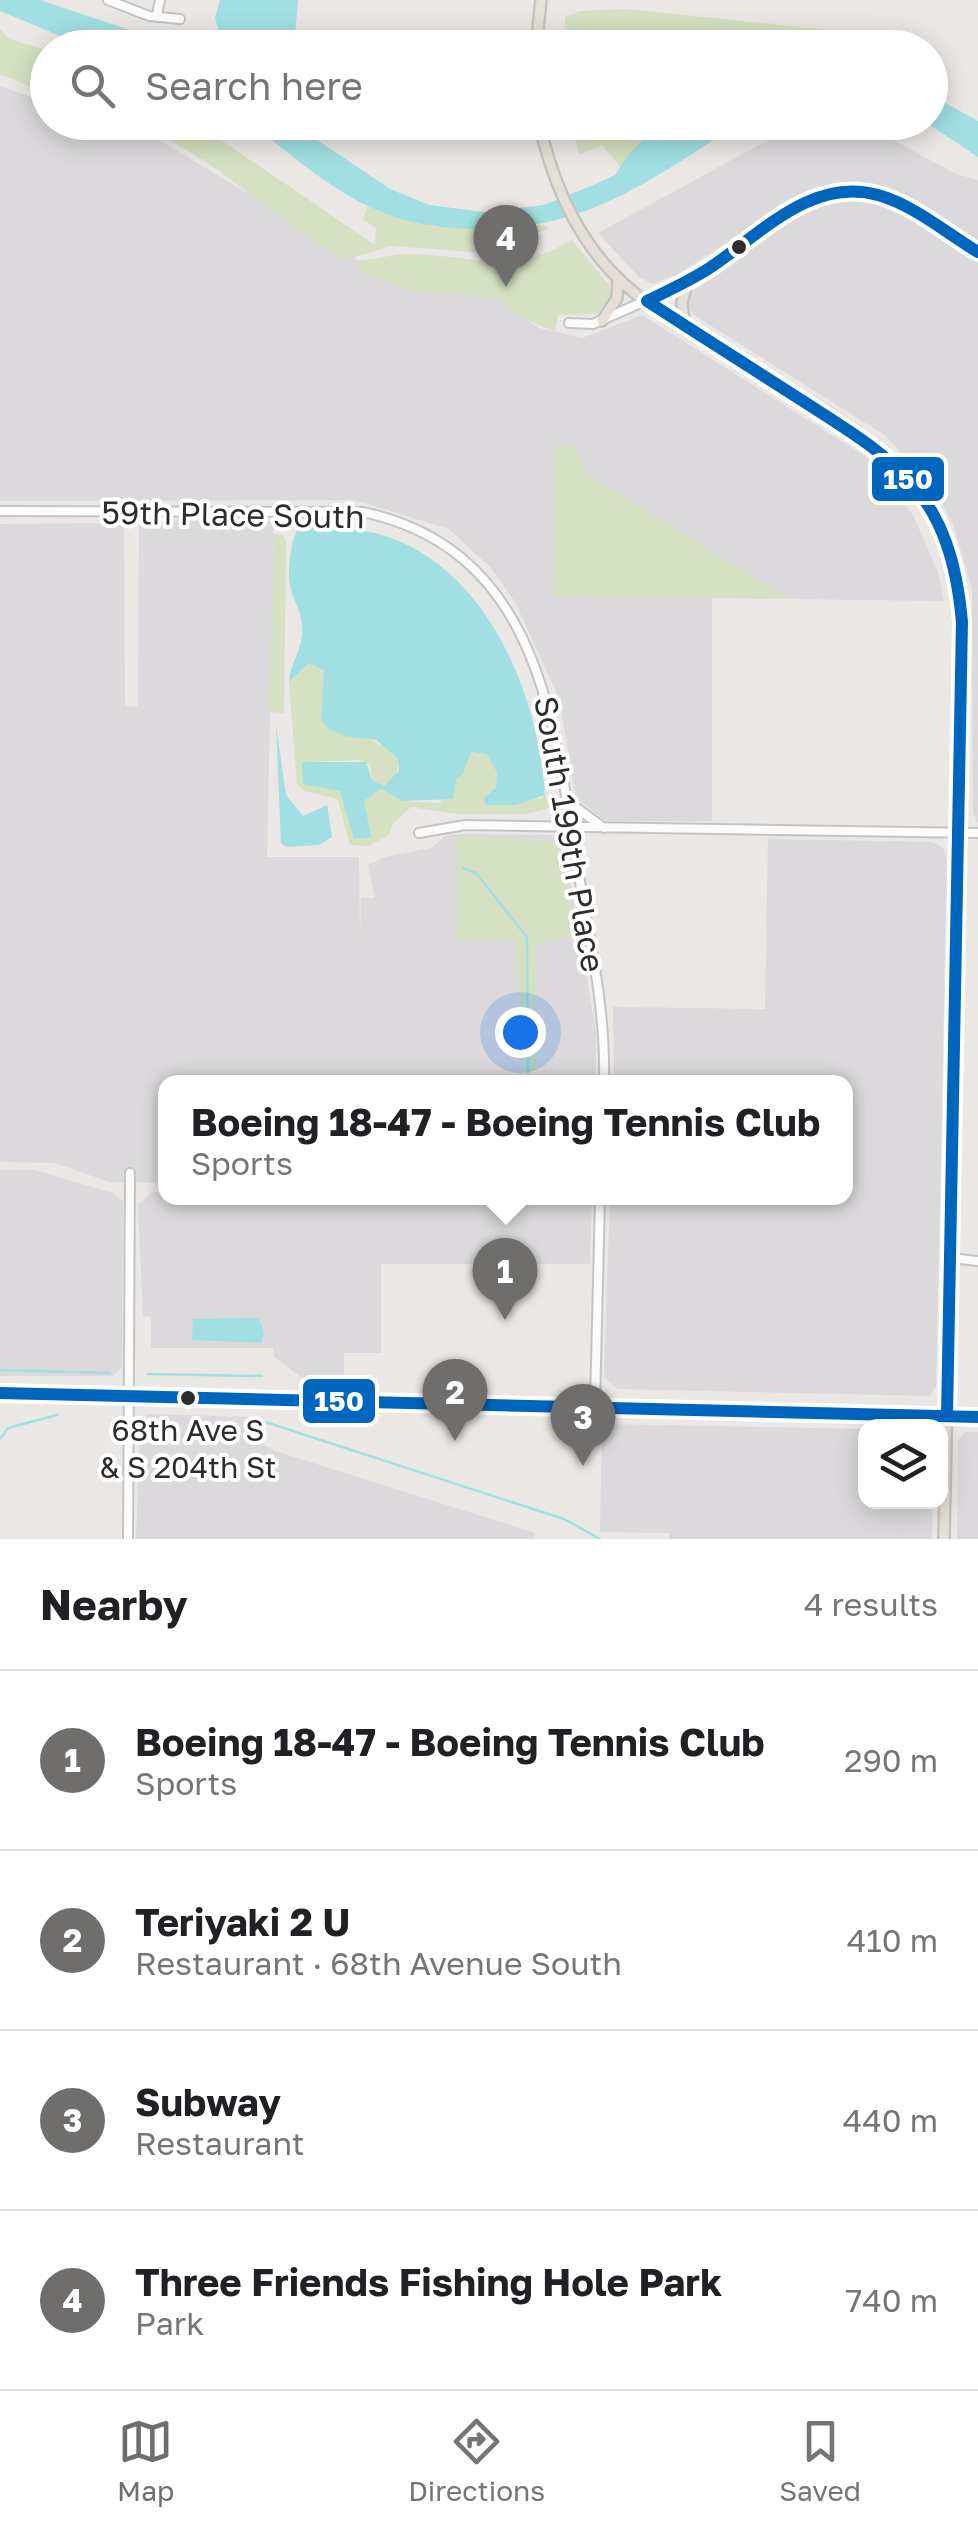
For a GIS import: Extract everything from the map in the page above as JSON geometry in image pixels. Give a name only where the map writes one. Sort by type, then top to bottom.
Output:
[{"type":"main road","points":[[538,30],[541,0]]},
{"type":"main road","points":[[543,140],[556,182],[586,238],[618,278],[686,328],[871,442],[907,474],[927,503],[952,554],[960,591],[944,1539]]},
{"type":"main road","points":[[602,321],[618,298],[618,278]]},
{"type":"main road","points":[[686,328],[682,303],[688,280]]},
{"type":"main road","points":[[0,1393],[594,1404],[978,1418]]},
{"type":"street","points":[[108,0],[180,19]]},
{"type":"street","points":[[157,15],[160,0]]},
{"type":"street","points":[[569,323],[586,326],[646,301],[688,280],[810,201],[841,192],[865,192],[890,200],[978,252]]},
{"type":"street","name":"59th Place South","points":[[0,512],[363,512],[416,527],[439,540],[499,594]]},
{"type":"street","name":"South 199th Place","points":[[499,594],[547,695],[604,1026],[604,1075]]},
{"type":"street","points":[[567,800],[604,828]]},
{"type":"street","points":[[420,833],[466,825],[978,833]]},
{"type":"street","points":[[128,1539],[130,1173]]},
{"type":"street","points":[[594,1404],[600,1205]]},
{"type":"street","points":[[951,1258],[978,1261]]},
{"type":"shaded area","points":[[0,86],[30,96],[30,140],[159,140],[356,258],[361,272],[409,290],[498,299],[539,328],[582,338],[642,315],[871,460],[913,515],[938,572],[944,601],[789,599],[585,473],[553,596],[712,598],[712,821],[605,821],[576,798],[559,698],[515,602],[491,568],[449,529],[354,500],[0,501]]},
{"type":"shaded area","points":[[768,140],[893,140],[956,174],[978,180],[978,243],[892,190],[854,181],[806,191],[678,274],[653,284],[639,277],[598,233]]},
{"type":"shaded area","points":[[859,197],[894,208],[978,261],[978,823],[973,813],[972,589],[953,524],[933,488],[886,436],[694,315],[688,306],[692,292],[725,264],[805,208],[830,198]]},
{"type":"shaded area","points":[[145,521],[274,522],[267,857],[359,857],[360,940],[361,898],[375,898],[368,865],[385,857],[431,848],[445,836],[460,834],[551,835],[563,841],[596,1031],[596,1075],[158,1075],[158,1183],[109,1182],[55,1163],[0,1162],[0,524],[124,523],[125,706],[138,707],[139,527]]},
{"type":"shaded area","points":[[768,839],[933,842],[944,849],[947,860],[936,1387],[929,1396],[618,1389],[604,1377],[610,1205],[853,1205],[853,1075],[614,1075],[613,1007],[765,1009]]},
{"type":"shaded area","points":[[0,1170],[35,1170],[113,1193],[123,1201],[122,1367],[113,1376],[0,1376]]},
{"type":"shaded area","points":[[152,1192],[158,1192],[158,1205],[592,1205],[590,1264],[381,1264],[381,1353],[344,1353],[344,1380],[305,1380],[274,1357],[273,1348],[151,1348],[151,1317],[143,1316],[138,1205]]},
{"type":"shaded area","points":[[148,1414],[251,1417],[259,1442],[275,1451],[535,1533],[534,1539],[136,1539],[140,1426]]},
{"type":"shaded area","points":[[602,1424],[858,1429],[858,1509],[933,1509],[932,1539],[669,1539],[669,1533],[600,1532]]},
{"type":"shaded area","points":[[965,1432],[978,1432],[978,1539],[957,1539],[958,1440]]},
{"type":"green space","points":[[627,9],[829,30],[565,30],[565,17],[580,11]]},
{"type":"green space","points":[[0,28],[9,39],[30,45],[30,86],[0,74]]},
{"type":"green space","points":[[169,140],[221,140],[375,245],[376,228],[363,220],[368,206],[435,227],[544,225],[549,229],[510,241],[513,255],[390,246],[345,260]]},
{"type":"green space","points":[[576,140],[645,140],[620,166],[602,145],[579,155]]},
{"type":"green space","points":[[572,240],[609,285],[611,296],[597,314],[558,315],[555,332],[514,314],[498,299],[409,290],[360,272],[357,260],[412,254],[511,261],[530,258]]},
{"type":"green space","points":[[555,445],[575,447],[585,473],[789,599],[553,596]]},
{"type":"green space","points":[[274,534],[283,535],[286,541],[284,713],[269,712]]},
{"type":"green space","points":[[309,663],[325,672],[321,719],[380,744],[398,760],[397,777],[384,786],[372,780],[370,765],[359,760],[303,762],[340,791],[366,822],[364,801],[381,789],[403,801],[440,803],[470,752],[487,754],[497,773],[496,788],[540,799],[545,795],[550,808],[526,814],[457,814],[411,807],[392,825],[390,834],[369,846],[350,845],[338,799],[304,791],[297,784],[289,682]]},
{"type":"green space","points":[[456,836],[550,840],[562,850],[575,936],[536,944],[536,1075],[523,1075],[516,941],[455,940]]},
{"type":"water","points":[[0,0],[40,0],[129,30],[46,30],[0,11]]},
{"type":"water","points":[[220,0],[298,0],[295,30],[219,30],[215,18]]},
{"type":"water","points":[[948,104],[978,121],[978,157],[948,137]]},
{"type":"water","points":[[273,140],[317,140],[390,189],[429,205],[484,212],[544,205],[596,184],[615,175],[643,140],[713,140],[616,198],[551,221],[514,227],[474,229],[421,224],[370,207],[323,179]]},
{"type":"water","points":[[299,526],[366,531],[414,548],[447,571],[475,601],[499,636],[517,674],[531,715],[545,795],[516,805],[486,805],[484,798],[496,788],[497,773],[487,754],[471,752],[463,774],[456,779],[453,799],[403,801],[381,789],[364,801],[371,837],[354,839],[340,791],[303,784],[302,762],[366,762],[372,780],[384,786],[399,771],[398,759],[376,740],[344,736],[326,727],[321,719],[324,671],[309,663],[289,682],[302,636],[289,575]]},
{"type":"water","points":[[276,725],[286,795],[303,816],[327,805],[332,837],[319,845],[286,847],[281,843]]},
{"type":"water","points":[[259,1318],[264,1333],[261,1343],[192,1340],[193,1319]]},
{"type":"waterway","points":[[463,868],[476,873],[527,937],[528,1075]]},
{"type":"waterway","points":[[0,1370],[109,1373]]},
{"type":"waterway","points":[[148,1374],[262,1376]]},
{"type":"waterway","points":[[0,1439],[8,1428],[57,1415]]},
{"type":"waterway","points":[[259,1420],[564,1519],[600,1539]]},
{"type":"transit line","name":"150","points":[[647,301],[708,269],[787,213],[830,194],[854,191],[891,200],[917,212],[978,252]]},
{"type":"transit line","name":"150","points":[[647,301],[890,461],[931,510],[956,577],[962,622],[947,1416]]},
{"type":"transit line","name":"150","points":[[0,1393],[978,1417]]},
{"type":"place","name":"Three Friends Fishing Hole Park","points":[[506,287]]},
{"type":"place","name":"Boeing 18-47 - Boeing Tennis Club","points":[[505,1320]]},
{"type":"place","name":"68th Ave S & S 204th St","points":[[188,1398]]},
{"type":"place","name":"Teriyaki 2 U","points":[[455,1441]]},
{"type":"place","name":"Subway","points":[[583,1466]]}]
